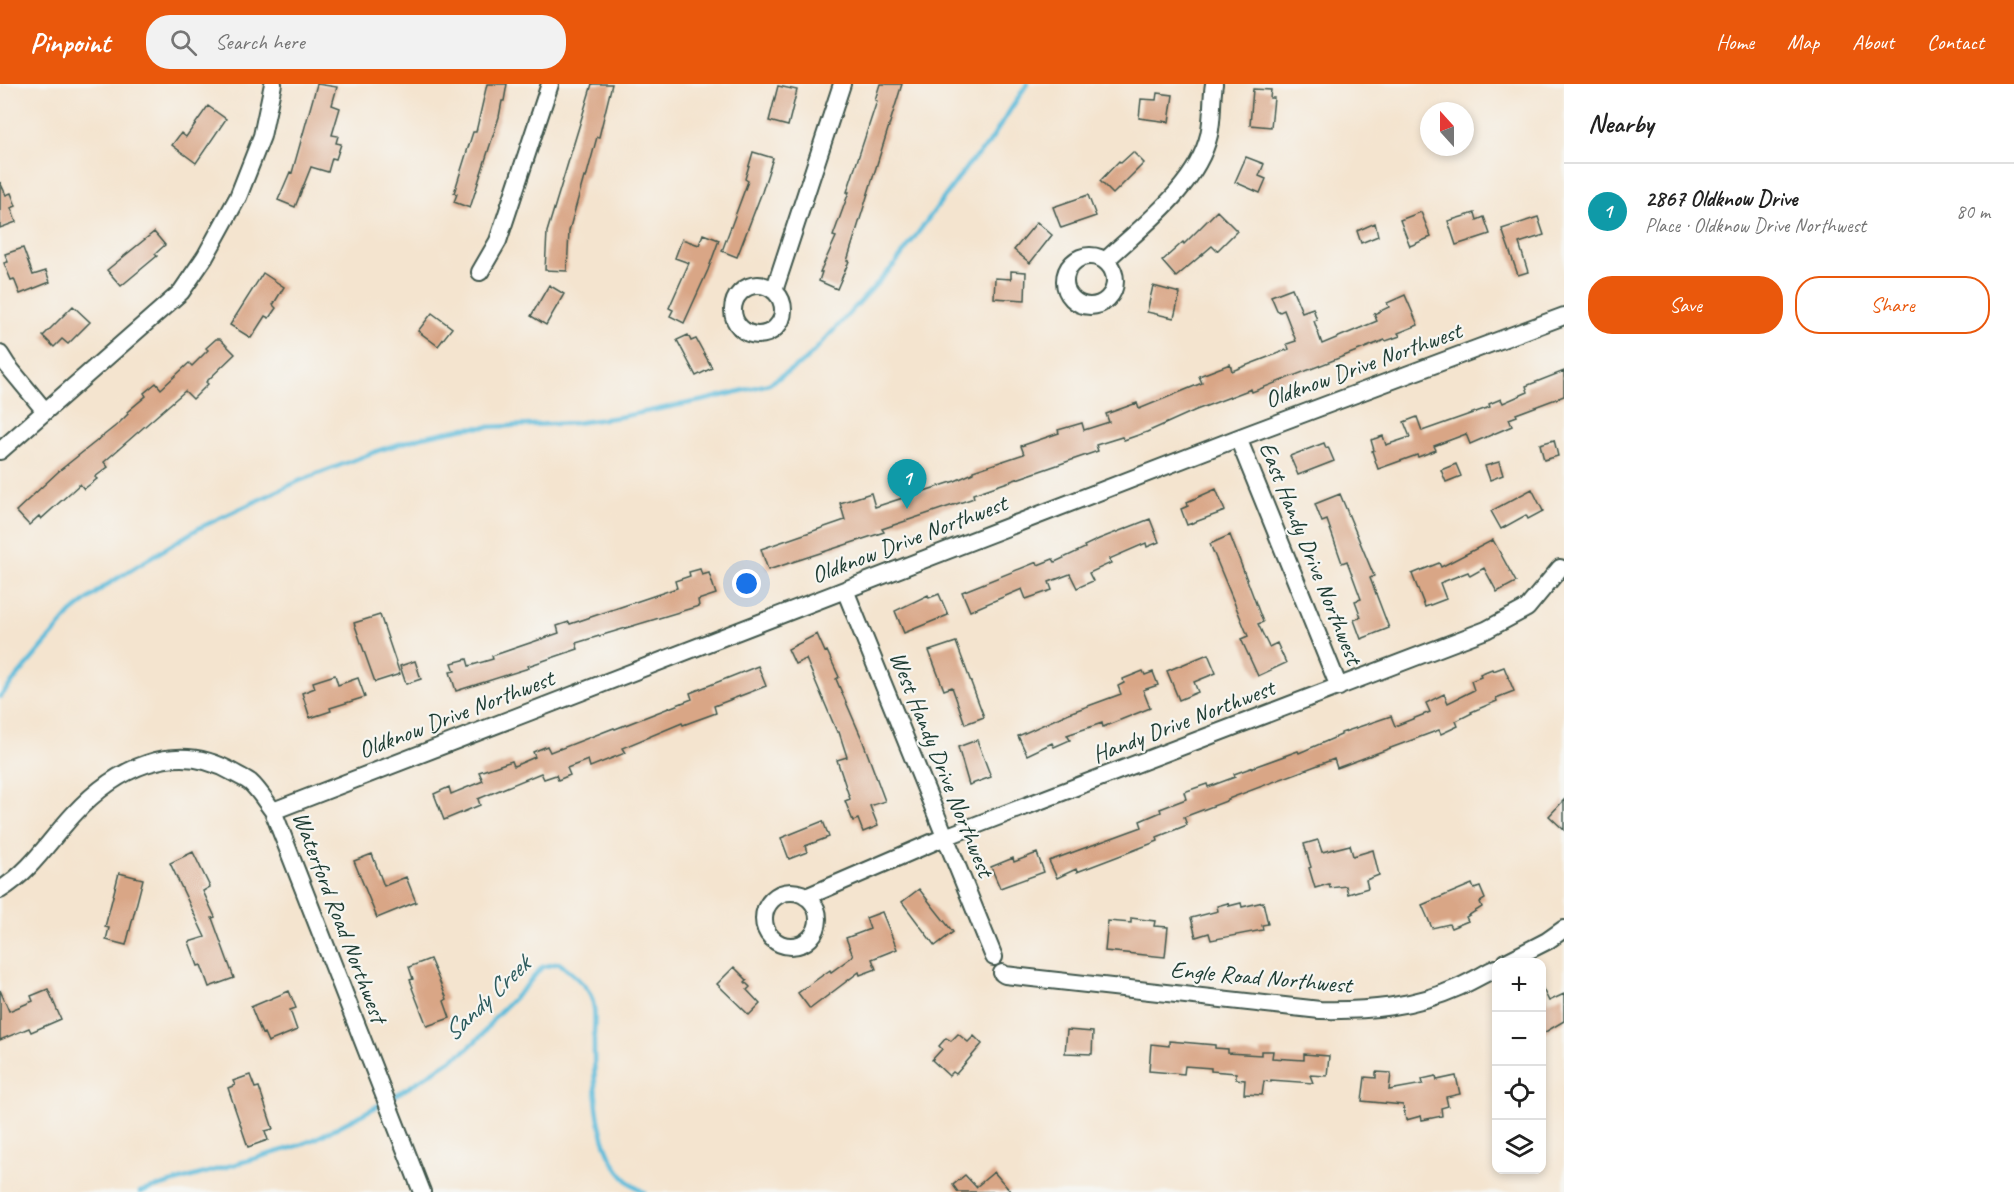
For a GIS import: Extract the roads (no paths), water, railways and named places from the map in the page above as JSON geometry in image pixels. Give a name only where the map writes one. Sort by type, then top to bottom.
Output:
[{"type":"street","points":[[0,451],[181,292],[199,266],[238,197],[262,136],[273,84]]},
{"type":"street","points":[[480,272],[498,241],[550,84]]},
{"type":"street","points":[[774,291],[842,84]]},
{"type":"street","points":[[1105,261],[1178,191],[1198,165],[1209,135],[1214,84]]},
{"type":"street","name":"Oldknow Drive Northwest","points":[[273,811],[1238,438],[1564,316]]},
{"type":"street","points":[[0,354],[7,366],[45,411]]},
{"type":"street","name":"East Handy Drive Northwest","points":[[1238,438],[1339,687]]},
{"type":"street","name":"Handy Drive Northwest","points":[[806,897],[945,837],[1486,630],[1527,608],[1560,568]]},
{"type":"street","name":"West Handy Drive Northwest","points":[[845,590],[994,957]]},
{"type":"street","name":"Waterford Road Northwest","points":[[0,890],[29,868],[73,814],[121,775],[145,763],[183,757],[219,764],[250,782],[273,811],[422,1192]]},
{"type":"street","points":[[1516,958],[1548,941],[1564,929]]},
{"type":"street","name":"Engle Road Northwest","points":[[1002,973],[1320,1010],[1357,1011],[1393,1007],[1428,998],[1458,988],[1492,971]]},
{"type":"waterway","points":[[0,697],[71,613],[105,586],[199,528],[299,481],[380,450],[422,437],[465,428],[575,423],[619,417],[705,400],[769,384],[806,360],[895,264],[968,165],[989,143],[1027,84]]},
{"type":"waterway","name":"Sandy Creek","points":[[140,1192],[294,1147],[315,1139],[374,1108],[466,1050],[542,967],[559,963],[583,984],[593,1003],[598,1114],[608,1152],[617,1168],[629,1182],[644,1192]]},
{"type":"place","name":"2867 Oldknow Drive","points":[[907,509]]}]
